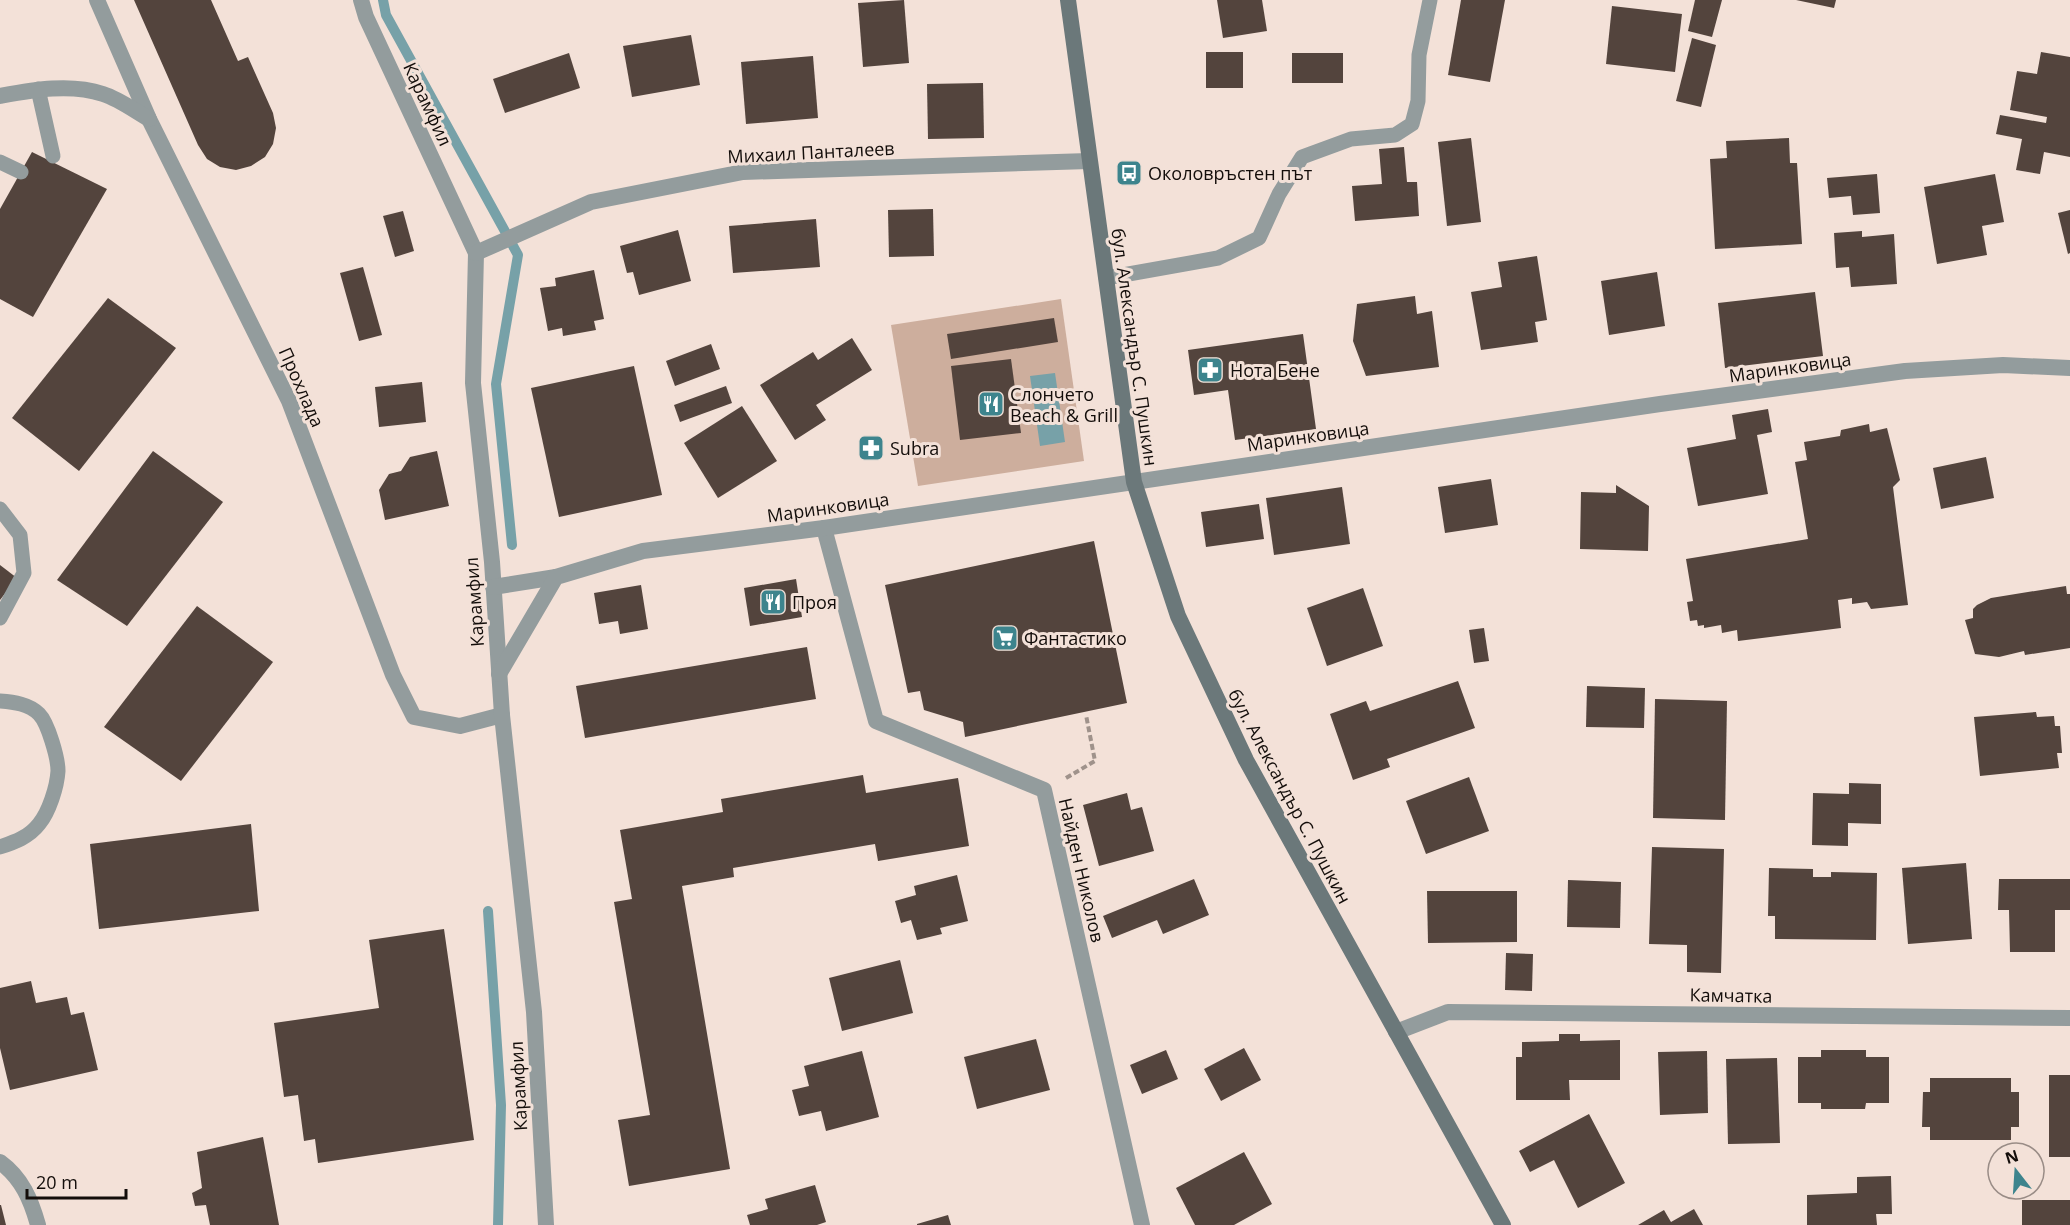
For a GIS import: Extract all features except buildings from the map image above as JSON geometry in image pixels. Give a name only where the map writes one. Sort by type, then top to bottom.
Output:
[{"type":"main road","name":"бул. Александър С. Пушкин","points":[[1068,0],[1134,482],[1178,616],[1246,760],[1503,1225]]},
{"type":"street","name":"Прохлада","points":[[97,0],[149,119],[289,401],[393,675],[414,717],[460,726],[502,715]]},
{"type":"street","name":"Карамфил","points":[[362,0],[366,17],[476,253],[473,382],[493,587],[502,715],[534,1012],[546,1225]]},
{"type":"street","points":[[0,96],[71,88],[104,94],[149,119]]},
{"type":"street","name":"Михаил Панталеев","points":[[476,253],[591,202],[743,172],[1089,161]]},
{"type":"street","name":"Маринковица","points":[[493,587],[556,577],[643,551],[824,528],[1660,404],[1905,371],[2003,365],[2070,368]]},
{"type":"street","name":"Найден Николов","points":[[824,528],[876,721],[1044,790],[1142,1225]]},
{"type":"street","points":[[499,674],[556,577]]},
{"type":"street","name":"Камчатка","points":[[1396,1032],[1448,1012],[2070,1018]]},
{"type":"street","points":[[0,1162],[13,1172],[30,1198],[38,1225]]},
{"type":"lane","points":[[1106,278],[1218,258],[1258,238],[1279,194],[1302,157],[1351,140],[1395,135],[1412,124],[1418,101],[1419,55],[1430,0]]},
{"type":"lane","points":[[38,90],[52,156]]},
{"type":"lane","points":[[0,162],[21,172]]},
{"type":"lane","points":[[0,509],[21,535],[24,573],[0,618]]},
{"type":"lane","points":[[0,701],[20,703],[39,714],[52,742],[58,771],[52,798],[40,823],[22,840],[0,847]]},
{"type":"path","points":[[1044,790],[1095,761],[1086,715]]},
{"type":"shaded area","points":[[1061,299],[1084,461],[918,486],[891,325]]},
{"type":"water","points":[[1055,373],[1065,442],[1040,446],[1030,376]]},
{"type":"waterway","points":[[383,0],[386,15],[518,255],[496,384],[512,545]]},
{"type":"waterway","points":[[488,911],[501,1105],[498,1225]]},
{"type":"place","name":"Околовръстен път","points":[[1129,173]]},
{"type":"place","name":"Нота Бене","points":[[1210,370]]},
{"type":"place","name":"Слончето Beach & Grill","points":[[991,404]]},
{"type":"place","name":"Subra","points":[[871,448]]},
{"type":"place","name":"Проя","points":[[773,602]]},
{"type":"place","name":"Фантастико","points":[[1005,638]]}]
